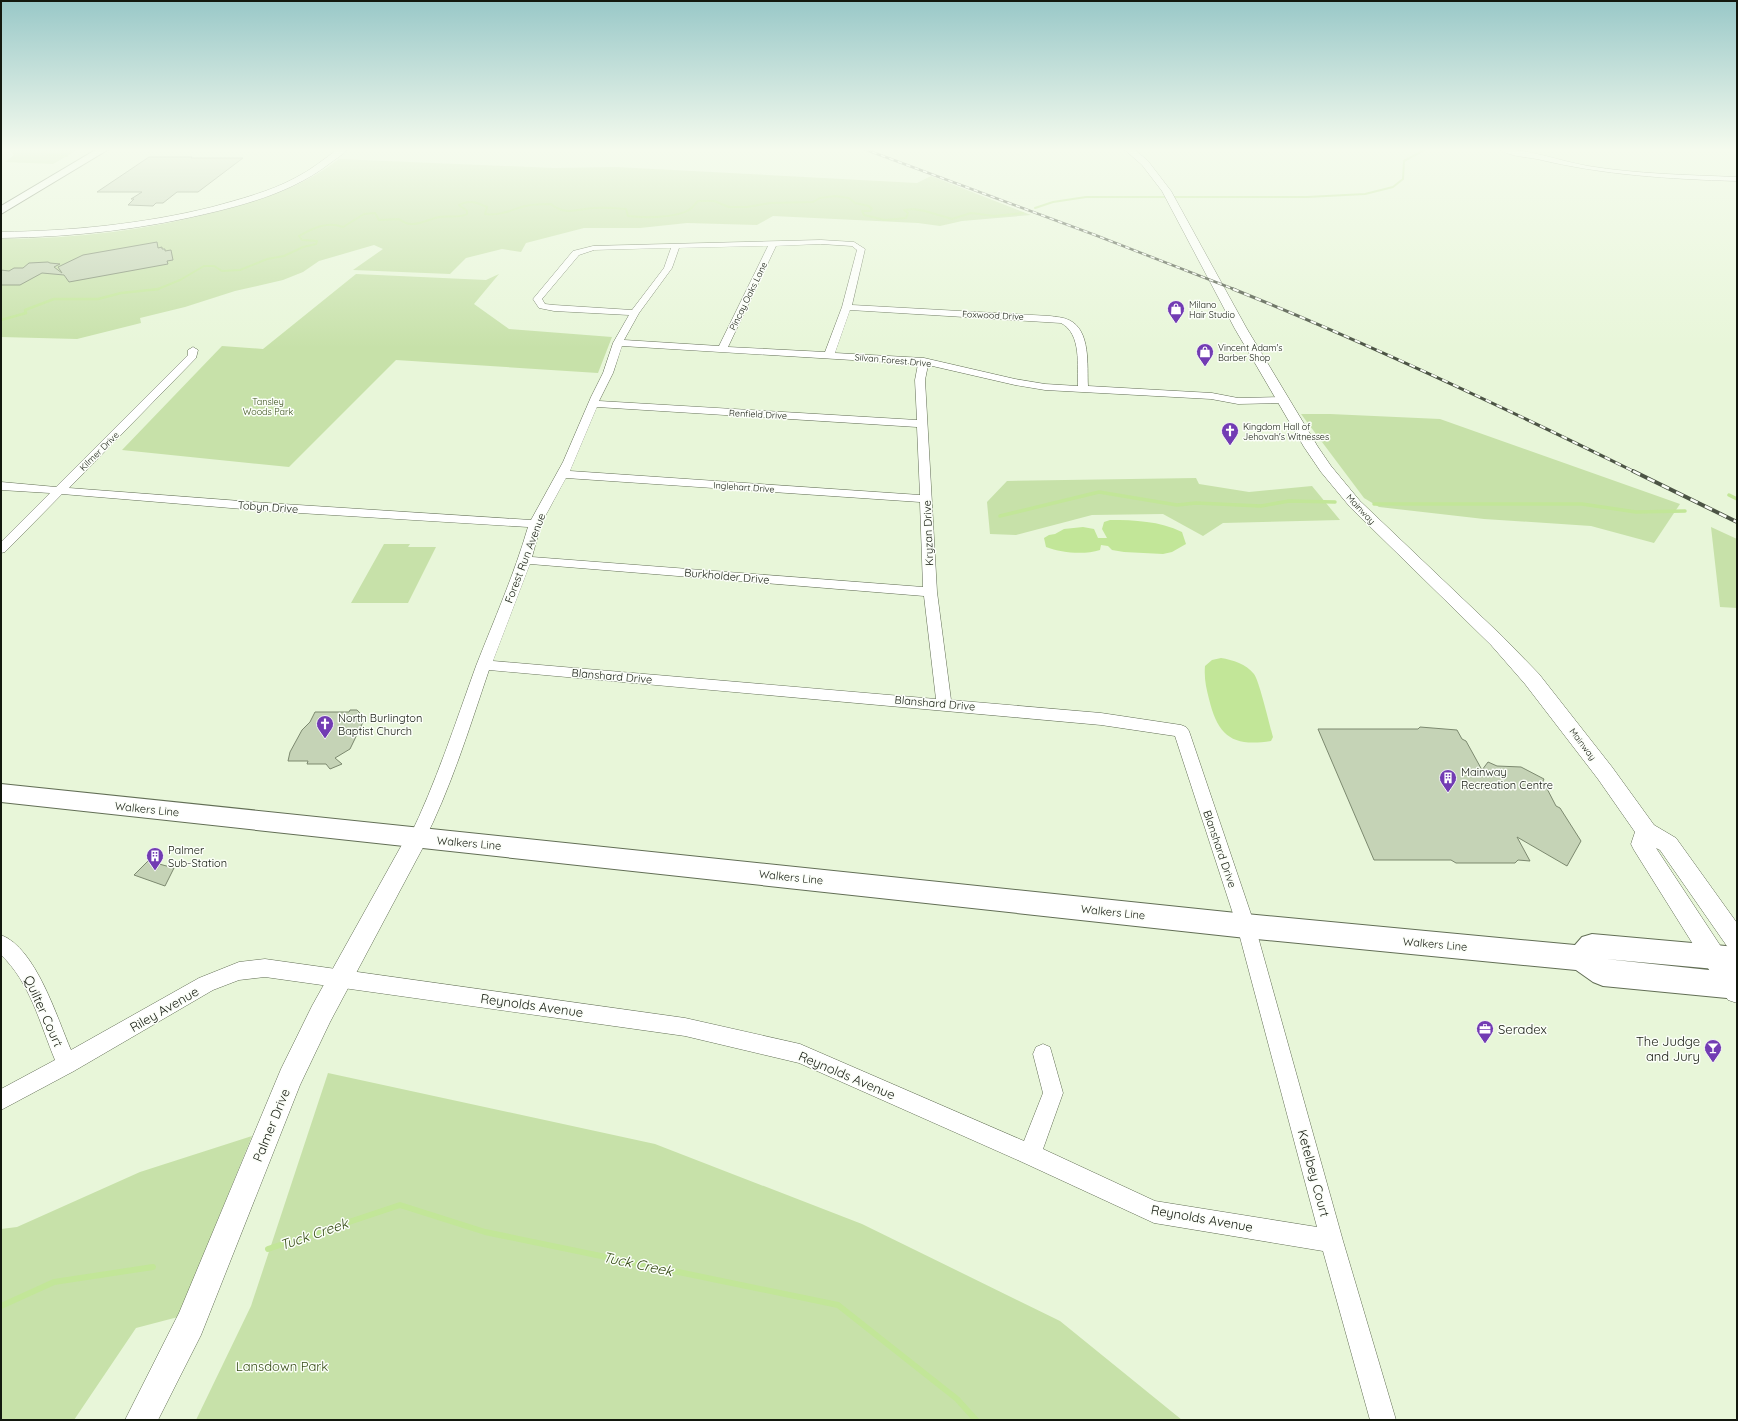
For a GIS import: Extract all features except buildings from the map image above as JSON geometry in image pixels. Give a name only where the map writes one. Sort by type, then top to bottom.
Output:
[{"type":"main road","name":"Walkers Line","points":[[1,793],[1246,926],[1581,958]]},
{"type":"main road","points":[[1726,958],[1592,946],[1581,958],[1603,974],[1735,988]]},
{"type":"street","points":[[1,235],[58,234],[96,231],[145,225],[190,215]]},
{"type":"street","name":"Mainway","points":[[1179,215],[1241,330],[1311,447],[1326,469],[1355,504],[1497,641],[1532,679],[1605,773],[1646,831],[1668,844],[1737,942]]},
{"type":"street","points":[[635,313],[554,308],[542,306],[537,300],[576,253],[593,248],[773,243],[844,242],[854,244],[861,249],[847,307],[829,355]]},
{"type":"street","name":"Pincay Oaks Lane","points":[[722,349],[773,243]]},
{"type":"street","name":"Forest Run Avenue","points":[[417,838],[430,812],[455,748],[484,665],[525,560],[535,524],[569,462],[608,373],[618,343],[635,313],[668,268],[676,246]]},
{"type":"street","name":"Foxwood Drive","points":[[847,307],[1050,319],[1067,322],[1074,329],[1081,344],[1082,389]]},
{"type":"street","name":"Silvan Forest Drive","points":[[618,343],[924,361],[1015,382],[1045,387],[1212,396],[1222,399],[1261,401],[1283,400]]},
{"type":"street","name":"Kilmer Drive","points":[[1,549],[193,356],[193,350]]},
{"type":"street","name":"Kryzan Drive","points":[[924,361],[920,380],[921,424],[930,592],[944,704]]},
{"type":"street","name":"Renfield Drive","points":[[594,404],[921,424]]},
{"type":"street","name":"Inglehart Drive","points":[[562,474],[926,499]]},
{"type":"street","name":"Tobyn Drive","points":[[1,486],[267,507],[535,524]]},
{"type":"street","name":"Burkholder Drive","points":[[525,560],[930,592]]},
{"type":"street","name":"Blanshard Drive","points":[[484,665],[944,704],[1101,719],[1181,732],[1246,926]]},
{"type":"street","points":[[1646,831],[1642,844],[1726,958],[1735,988]]},
{"type":"street","name":"Palmer Drive","points":[[141,1420],[190,1324],[290,1078],[321,1014],[417,838]]},
{"type":"street","name":"Ketelbey Court","points":[[1246,926],[1332,1241],[1383,1420]]},
{"type":"street","name":"Quilter Court","points":[[1,943],[18,959],[31,978],[67,1064]]},
{"type":"street","name":"Riley Avenue","points":[[1,1100],[206,984],[239,971],[265,968],[341,978]]},
{"type":"street","name":"Reynolds Avenue","points":[[341,978],[685,1027],[800,1054],[1030,1154],[1154,1212],[1223,1222],[1332,1241]]},
{"type":"street","points":[[1030,1154],[1053,1093],[1043,1054]]},
{"type":"green space","points":[[203,215],[1027,215],[962,221],[940,226],[918,223],[773,216],[757,225],[687,223],[640,228],[584,228],[526,243],[521,252],[502,249],[466,258],[450,274],[353,270],[383,249],[374,245],[319,261],[303,272],[283,280],[235,291],[185,307],[140,318],[141,323],[77,339],[1,337],[1,239],[29,239],[113,232]]},
{"type":"green space","name":"Tansley Woods Park","points":[[356,274],[486,280],[499,274],[474,304],[509,329],[612,337],[598,373],[396,360],[289,467],[122,450],[222,346],[263,349]]},
{"type":"green space","points":[[1301,414],[1440,419],[1680,504],[1654,543],[1591,526],[1484,519],[1379,507],[1364,498]]},
{"type":"green space","points":[[1196,478],[1199,484],[1249,492],[1312,486],[1340,520],[1223,523],[1203,536],[1163,514],[1092,515],[1016,535],[990,534],[987,502],[1007,481]]},
{"type":"green space","points":[[1711,527],[1737,539],[1737,608],[1720,607]]},
{"type":"green space","points":[[384,544],[410,544],[408,547],[436,547],[408,603],[351,603]]},
{"type":"green space","name":"Lansdown Park","points":[[328,1073],[655,1144],[862,1224],[1060,1321],[1182,1420],[196,1420],[251,1306]]},
{"type":"green space","points":[[252,1136],[178,1317],[136,1328],[74,1420],[1,1420],[1,1229],[17,1227],[140,1172]]},
{"type":"shaded area","points":[[1110,520],[1138,521],[1165,525],[1182,532],[1186,544],[1172,552],[1163,554],[1124,552],[1112,550],[1108,546],[1101,545],[1100,550],[1080,553],[1059,551],[1046,547],[1044,538],[1064,529],[1083,527],[1094,529],[1098,538],[1107,538],[1102,529],[1104,522]]},
{"type":"shaded area","points":[[1221,658],[1239,663],[1254,674],[1273,737],[1271,741],[1246,742],[1237,740],[1222,730],[1217,722],[1207,690],[1205,666],[1212,660]]},
{"type":"waterway","points":[[155,289],[180,280],[204,266],[214,266],[222,271],[240,270],[267,259],[284,256],[303,247],[316,244],[317,241],[302,240],[299,236],[304,233],[326,225],[337,225],[343,227],[362,215]]},
{"type":"waterway","points":[[376,215],[379,220],[399,219],[409,224],[419,223],[439,217],[457,217],[463,215]]},
{"type":"waterway","points":[[628,215],[642,217],[673,215]]},
{"type":"waterway","points":[[865,215],[885,220],[906,218],[907,215]]},
{"type":"waterway","points":[[940,215],[952,219],[964,215]]},
{"type":"waterway","points":[[989,215],[1001,215]]},
{"type":"waterway","points":[[1,320],[26,313],[25,310],[54,299],[98,299],[121,293],[155,289]]},
{"type":"waterway","points":[[151,290],[155,289]]},
{"type":"waterway","points":[[1000,516],[1099,492],[1177,505],[1196,503],[1261,506],[1289,501],[1335,502]]},
{"type":"waterway","points":[[1729,495],[1737,499]]},
{"type":"waterway","points":[[1374,504],[1582,504],[1636,512],[1685,511]]},
{"type":"waterway","name":"Tuck Creek","points":[[268,1249],[400,1205],[485,1232],[838,1305],[957,1399],[976,1420]]},
{"type":"waterway","name":"Tuck Creek","points":[[1,1306],[54,1282],[153,1267]]},
{"type":"railway","points":[[1042,215],[1236,290]]},
{"type":"railway","points":[[1233,289],[1386,354],[1635,472]]},
{"type":"railway","points":[[1633,471],[1737,522]]},
{"type":"place","name":"Milano Hair Studio","points":[[1176,324]]},
{"type":"place","name":"Vincent Adam's Barber Shop","points":[[1205,367]]},
{"type":"place","name":"Kingdom Hall of Jehovah's Witnesses","points":[[1230,446]]},
{"type":"place","name":"North Burlington Baptist Church","points":[[325,739]]},
{"type":"place","name":"Mainway Recreation Centre","points":[[1448,793]]},
{"type":"place","name":"Palmer Sub-Station","points":[[155,871]]},
{"type":"place","name":"Seradex","points":[[1485,1044]]},
{"type":"place","name":"The Judge and Jury","points":[[1713,1063]]}]
